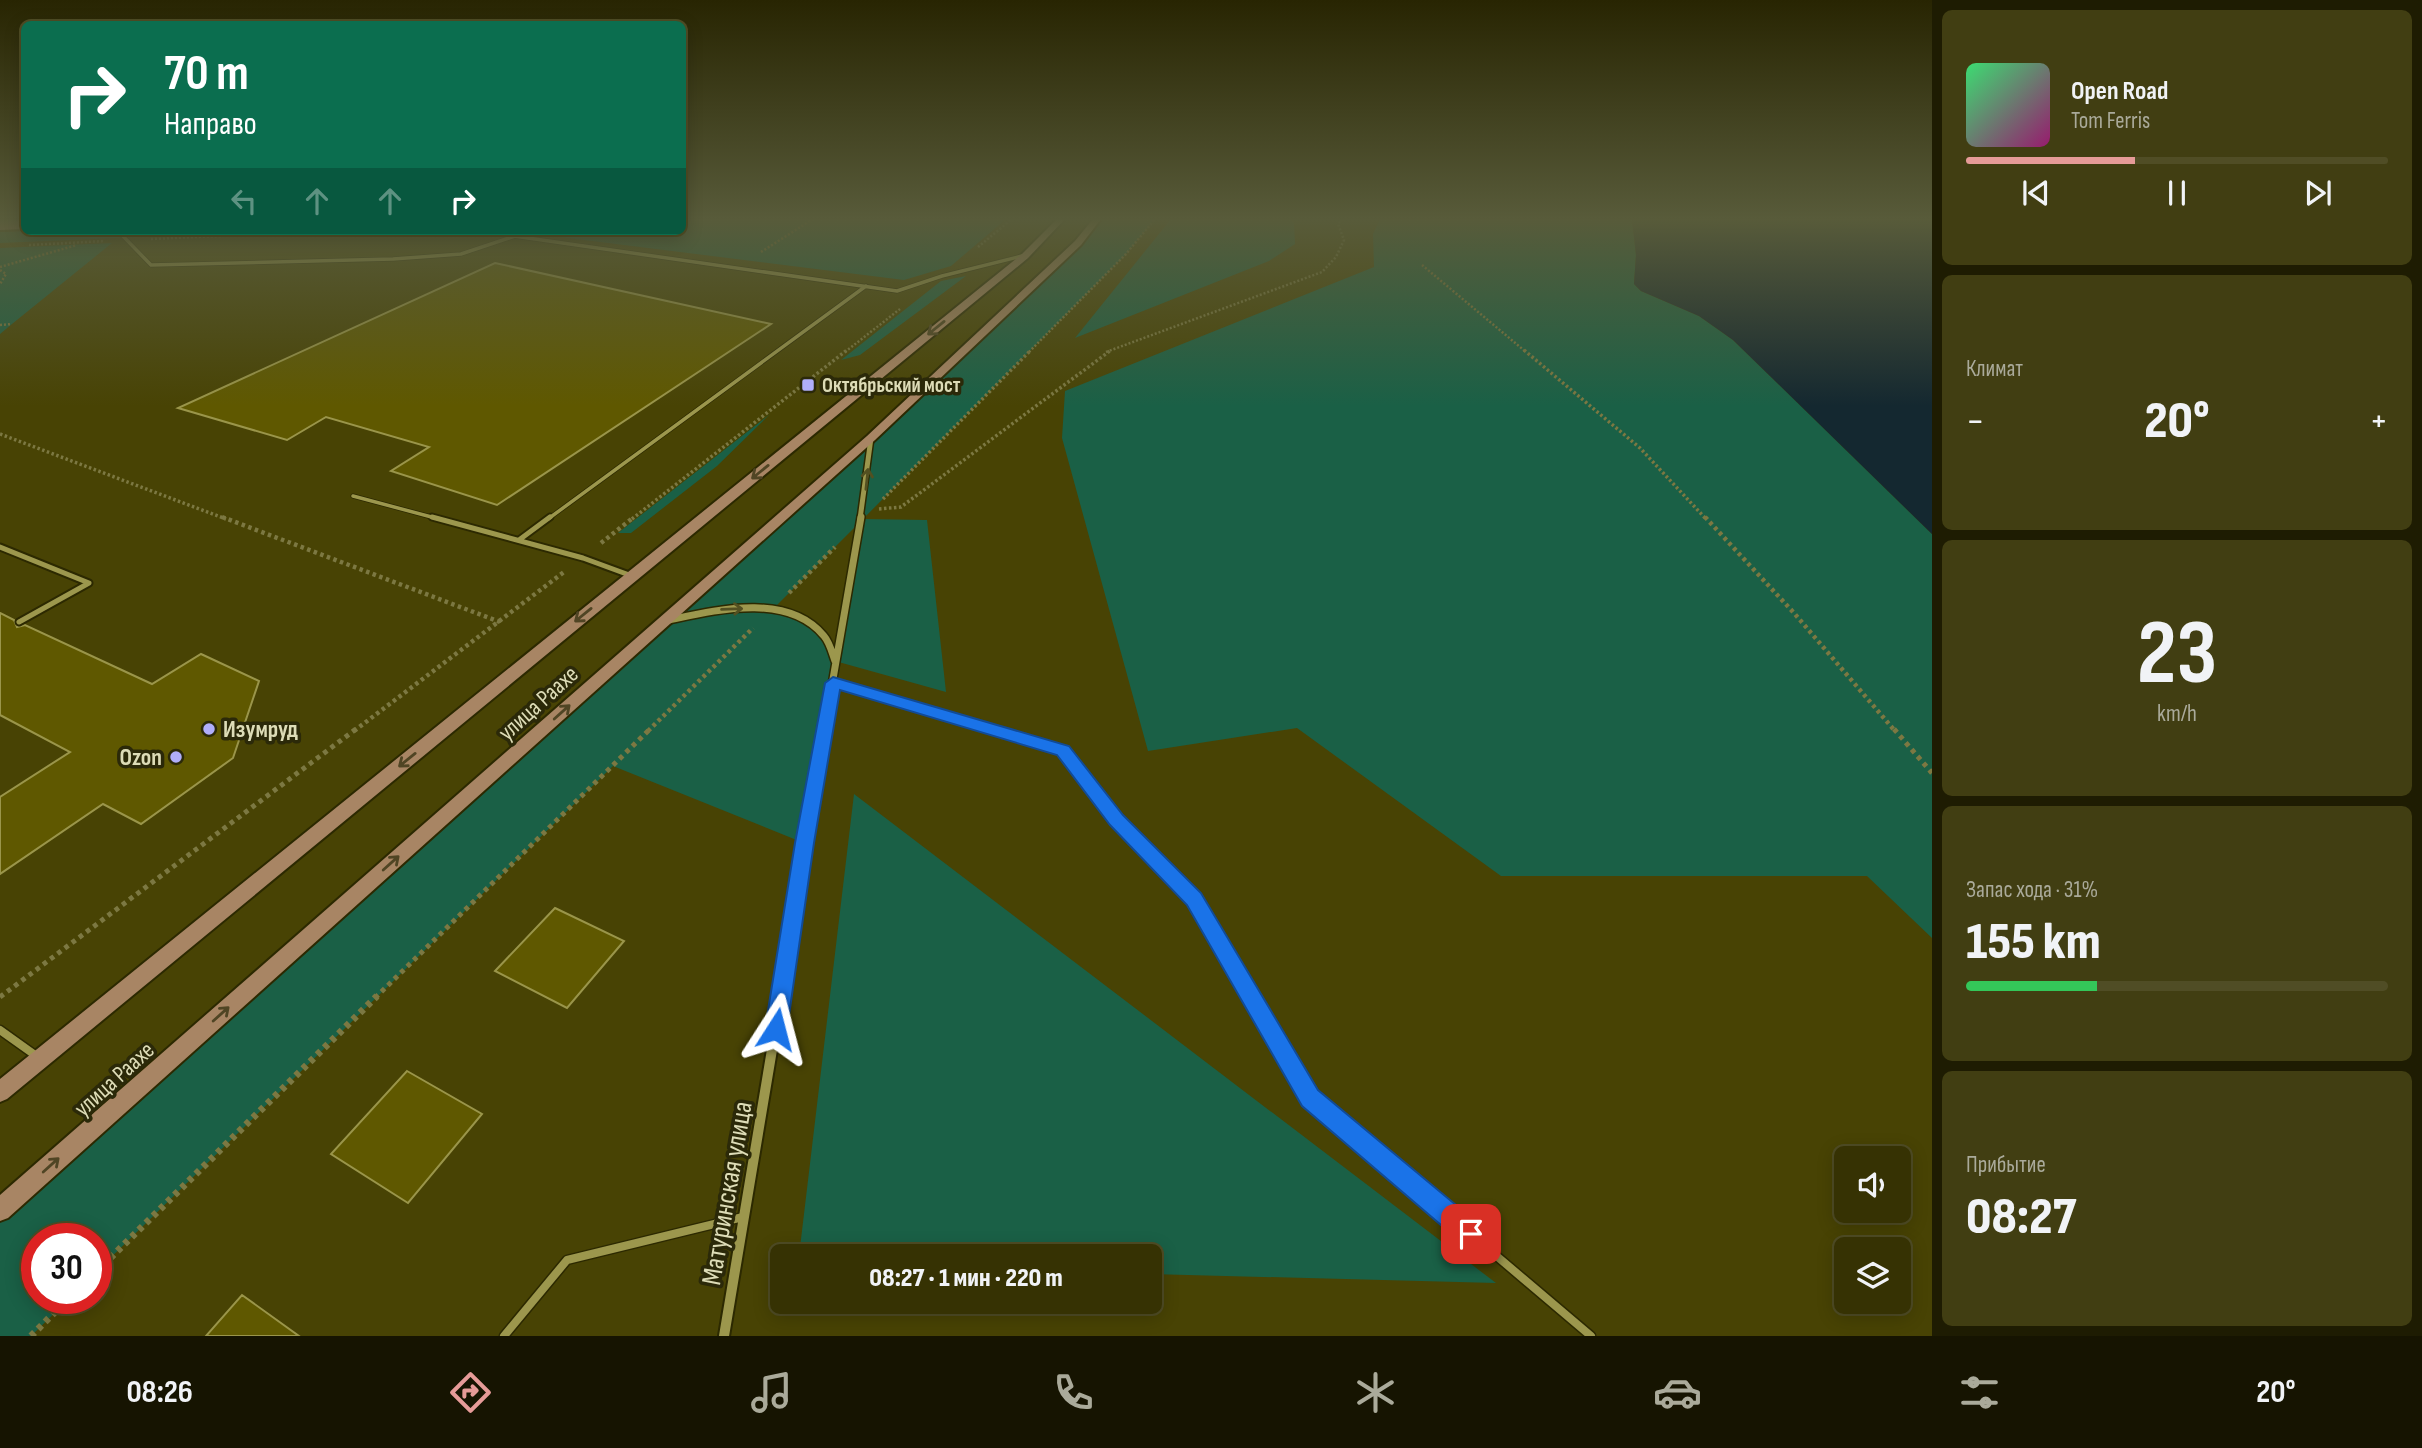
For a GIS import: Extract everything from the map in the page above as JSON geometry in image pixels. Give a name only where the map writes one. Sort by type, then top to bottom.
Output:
[{"type":"main road","name":"улица Раахе","points":[[0,1092],[994,281]]},
{"type":"main road","name":"улица Раахе","points":[[0,1210],[871,438],[1038,281]]},
{"type":"street","name":"Матуринская улица","points":[[724,1336],[747,1216],[802,856],[862,520],[871,438]]},
{"type":"street","points":[[665,621],[724,609],[772,610],[807,622],[824,636],[835,661]]},
{"type":"lane","points":[[833,281],[897,291],[926,281]]},
{"type":"lane","points":[[519,540],[866,286]]},
{"type":"lane","points":[[353,496],[583,558],[632,576]]},
{"type":"lane","points":[[0,547],[89,583],[19,622]]},
{"type":"lane","points":[[833,683],[1063,751],[1116,820],[1194,899],[1310,1098],[1591,1336]]},
{"type":"lane","points":[[0,1030],[41,1059]]},
{"type":"lane","points":[[504,1336],[567,1260],[747,1216]]},
{"type":"path","points":[[1099,281],[872,510],[901,507],[1106,352],[1297,281]]},
{"type":"path","points":[[1441,281],[1640,448],[1794,612],[1932,773]]},
{"type":"path","points":[[0,997],[500,622],[901,308]]},
{"type":"path","points":[[0,325],[12,324]]},
{"type":"path","points":[[0,435],[500,622]]},
{"type":"path","points":[[112,1256],[862,520]]},
{"type":"path","points":[[31,1336],[53,1314]]},
{"type":"green space","points":[[0,281],[65,281],[12,324],[0,334]]},
{"type":"green space","points":[[941,281],[959,281],[860,355],[841,360]]},
{"type":"green space","points":[[1037,281],[1099,281],[863,519],[927,520],[946,692],[835,661],[804,843],[613,766],[112,1256],[112,1223],[21,1223],[21,1314],[54,1314],[31,1336],[0,1336],[0,1211],[871,438]],"holes":[[[861,521],[834,659],[823,639],[810,626],[772,610]]]},
{"type":"green space","points":[[1121,281],[1218,281],[1075,338]]},
{"type":"green space","points":[[1338,281],[1634,281],[1641,291],[1699,316],[1733,340],[1932,534],[1932,938],[1867,876],[1501,876],[1297,728],[1148,751],[1062,438],[1065,391]]},
{"type":"green space","points":[[770,414],[717,466],[631,533],[618,533]]},
{"type":"green space","points":[[854,794],[1496,1283],[1162,1274],[1162,1244],[800,1244]]},
{"type":"water","points":[[1634,281],[1932,281],[1932,534],[1733,340],[1699,316],[1641,291]]},
{"type":"building","points":[[455,281],[578,281],[771,324],[497,505],[391,471],[429,447],[326,417],[287,440],[178,408]]},
{"type":"building","points":[[0,613],[14,620],[17,627],[25,625],[152,684],[201,654],[259,681],[233,758],[141,824],[103,804],[0,874],[0,797],[70,752],[0,715]]},
{"type":"building","points":[[555,908],[624,941],[567,1008],[495,971]]},
{"type":"building","points":[[407,1071],[482,1114],[408,1203],[331,1154]]},
{"type":"building","points":[[242,1295],[299,1336],[206,1336]]},
{"type":"place","name":"Октябрьский мост","points":[[808,385]]},
{"type":"place","name":"Изумруд","points":[[209,729]]},
{"type":"place","name":"Ozon","points":[[176,757]]},
{"type":"route","points":[[776,1029],[804,843],[833,683],[1063,751],[1116,820],[1194,899],[1310,1098],[1471,1234]]}]
